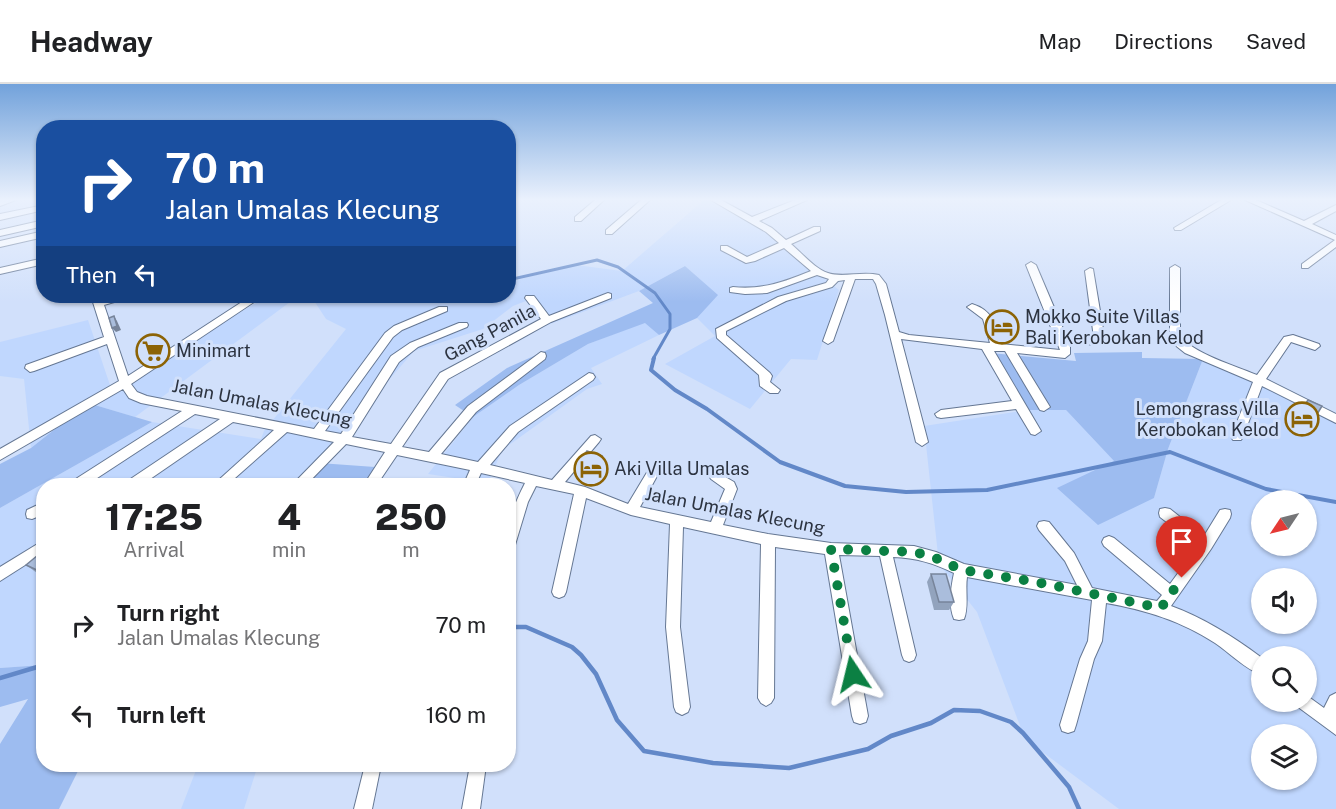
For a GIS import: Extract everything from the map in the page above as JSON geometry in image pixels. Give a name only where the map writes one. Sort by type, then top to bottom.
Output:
[{"type":"street","points":[[772,234],[818,272],[835,278],[868,275],[879,280],[922,442]]},
{"type":"street","points":[[724,248],[749,260],[805,234]]},
{"type":"street","points":[[0,244],[36,236]]},
{"type":"street","points":[[1305,266],[1336,243]]},
{"type":"street","points":[[0,271],[36,263]]},
{"type":"street","points":[[895,334],[909,338],[1062,355],[1067,352],[1031,265]]},
{"type":"street","points":[[1175,268],[1175,335],[1179,343],[1195,353],[1259,380],[1336,419]]},
{"type":"street","points":[[1062,342],[1100,340],[1090,271]]},
{"type":"street","points":[[732,290],[758,293],[818,272]]},
{"type":"street","points":[[828,341],[851,277]]},
{"type":"street","points":[[774,390],[764,383],[766,376],[763,372],[721,336],[721,329],[782,299],[829,285],[835,278]]},
{"type":"street","name":"Gang Panila","points":[[375,478],[444,376],[547,320],[608,296]]},
{"type":"street","points":[[530,298],[547,320]]},
{"type":"street","points":[[99,303],[125,383]]},
{"type":"street","points":[[0,455],[125,383],[246,303]]},
{"type":"street","points":[[972,307],[981,310],[988,318],[1003,348],[1044,407]]},
{"type":"street","points":[[317,434],[390,335],[398,328],[443,309]]},
{"type":"street","points":[[305,478],[344,439],[395,359],[414,345],[463,325]]},
{"type":"street","points":[[1237,437],[1259,380],[1288,339],[1293,338],[1315,346]]},
{"type":"street","points":[[30,368],[110,339]]},
{"type":"street","points":[[985,345],[1035,431]]},
{"type":"street","points":[[432,457],[472,409],[541,356]]},
{"type":"street","points":[[473,478],[479,467],[514,429],[589,377]]},
{"type":"street","name":"Jalan Umalas Klecung","points":[[125,383],[133,395],[145,400],[479,467],[580,492],[631,510],[677,521],[768,540],[831,549],[885,550],[924,554],[962,570],[1161,608],[1211,631],[1251,660]]},
{"type":"street","points":[[941,414],[1021,404]]},
{"type":"street","points":[[87,478],[193,410]]},
{"type":"street","points":[[142,478],[231,417]]},
{"type":"street","points":[[227,478],[284,428]]},
{"type":"street","points":[[555,486],[596,439]]},
{"type":"street","points":[[631,510],[656,466]]},
{"type":"street","points":[[715,476],[730,485],[731,489],[715,528]]},
{"type":"street","points":[[516,520],[533,480]]},
{"type":"street","points":[[559,592],[580,492]]},
{"type":"street","points":[[1165,513],[1206,543]]},
{"type":"street","points":[[1161,608],[1225,514]]},
{"type":"street","points":[[677,521],[673,627],[682,707]]},
{"type":"street","points":[[1044,526],[1073,562],[1094,595],[1095,641],[1087,659],[1068,725]]},
{"type":"street","points":[[766,698],[768,540]]},
{"type":"street","points":[[1109,542],[1171,594]]},
{"type":"street","points":[[831,549],[860,716]]},
{"type":"street","points":[[0,575],[36,550]]},
{"type":"street","points":[[885,550],[909,655]]},
{"type":"street","points":[[959,614],[958,589],[962,570]]},
{"type":"street","points":[[1316,712],[1331,724],[1336,701]]},
{"type":"street","points":[[363,809],[371,772]]},
{"type":"street","points":[[471,809],[477,772]]},
{"type":"shaded area","points":[[665,234],[768,234],[839,290],[817,360],[791,359],[750,409],[665,364],[715,336],[697,318],[717,295],[685,266],[639,291],[545,326],[531,299],[513,306],[483,329],[414,351],[304,478],[53,478],[152,422],[261,439],[264,431],[346,329],[326,319],[316,303],[516,303],[516,280],[576,265],[622,271]]},
{"type":"shaded area","points":[[685,266],[718,295],[697,318],[659,335],[645,323],[588,344],[519,385],[473,417],[455,405],[507,368],[653,303],[639,291]]},
{"type":"shaded area","points":[[256,303],[289,303],[135,417],[88,403],[31,448],[24,379],[0,376],[0,342],[88,320],[111,388]]},
{"type":"shaded area","points":[[645,322],[659,335],[591,368],[602,384],[587,389],[502,450],[490,478],[455,478],[428,474],[473,417],[519,385],[588,344]]},
{"type":"shaded area","points":[[1142,352],[1142,358],[1203,359],[1168,449],[1154,498],[1098,525],[1057,488],[1114,461],[1066,410],[1028,410],[990,353],[1076,361],[1074,353]]},
{"type":"shaded area","points":[[1203,359],[1336,419],[1336,809],[1119,809],[1025,739],[977,612],[939,564],[924,426],[1028,410],[1066,410],[1115,462],[1154,498],[1168,449]]},
{"type":"shaded area","points":[[88,403],[152,422],[53,478],[36,478],[36,488],[0,508],[0,464],[31,448]]},
{"type":"shaded area","points":[[319,463],[389,468],[382,478],[305,478]]},
{"type":"shaded area","points":[[36,488],[36,665],[0,668],[0,508]]},
{"type":"shaded area","points":[[36,665],[36,772],[78,772],[59,809],[0,809],[0,744],[28,699],[0,707],[0,668]]},
{"type":"shaded area","points":[[195,772],[256,772],[244,809],[181,809]]},
{"type":"building","points":[[114,316],[117,326],[112,328],[109,318]]},
{"type":"building","points":[[1308,400],[1322,406],[1313,421],[1299,414]]},
{"type":"building","points":[[587,451],[602,456],[593,469],[578,463]]},
{"type":"building","points":[[36,557],[36,570],[26,565]]},
{"type":"building","points":[[931,574],[946,574],[954,602],[939,602]]},
{"type":"waterway","points":[[516,278],[597,260],[618,267],[655,293],[670,314],[670,329],[653,359]]},
{"type":"waterway","points":[[654,358],[651,370],[675,390],[707,409],[780,462],[845,486],[906,492],[987,490],[1170,452],[1266,489],[1336,502]]},
{"type":"waterway","points":[[516,627],[526,627],[572,647],[581,655],[596,674],[617,720],[644,751],[713,763],[789,768],[868,749],[891,736],[931,723],[954,710],[980,711],[1011,722],[1023,733],[1069,787],[1079,809]]},
{"type":"waterway","points":[[0,678],[36,667]]},
{"type":"place","name":"Mokko Suite Villas Bali Kerobokan Kelod","points":[[1002,327]]},
{"type":"place","name":"Minimart","points":[[153,351]]},
{"type":"place","name":"Lemongrass Villa Kerobokan Kelod","points":[[1302,419]]},
{"type":"place","name":"Aki Villa Umalas","points":[[591,469]]},
{"type":"route","points":[[853,674],[831,549],[914,552],[931,556],[962,570],[1036,582],[1161,608],[1182,578]]}]
